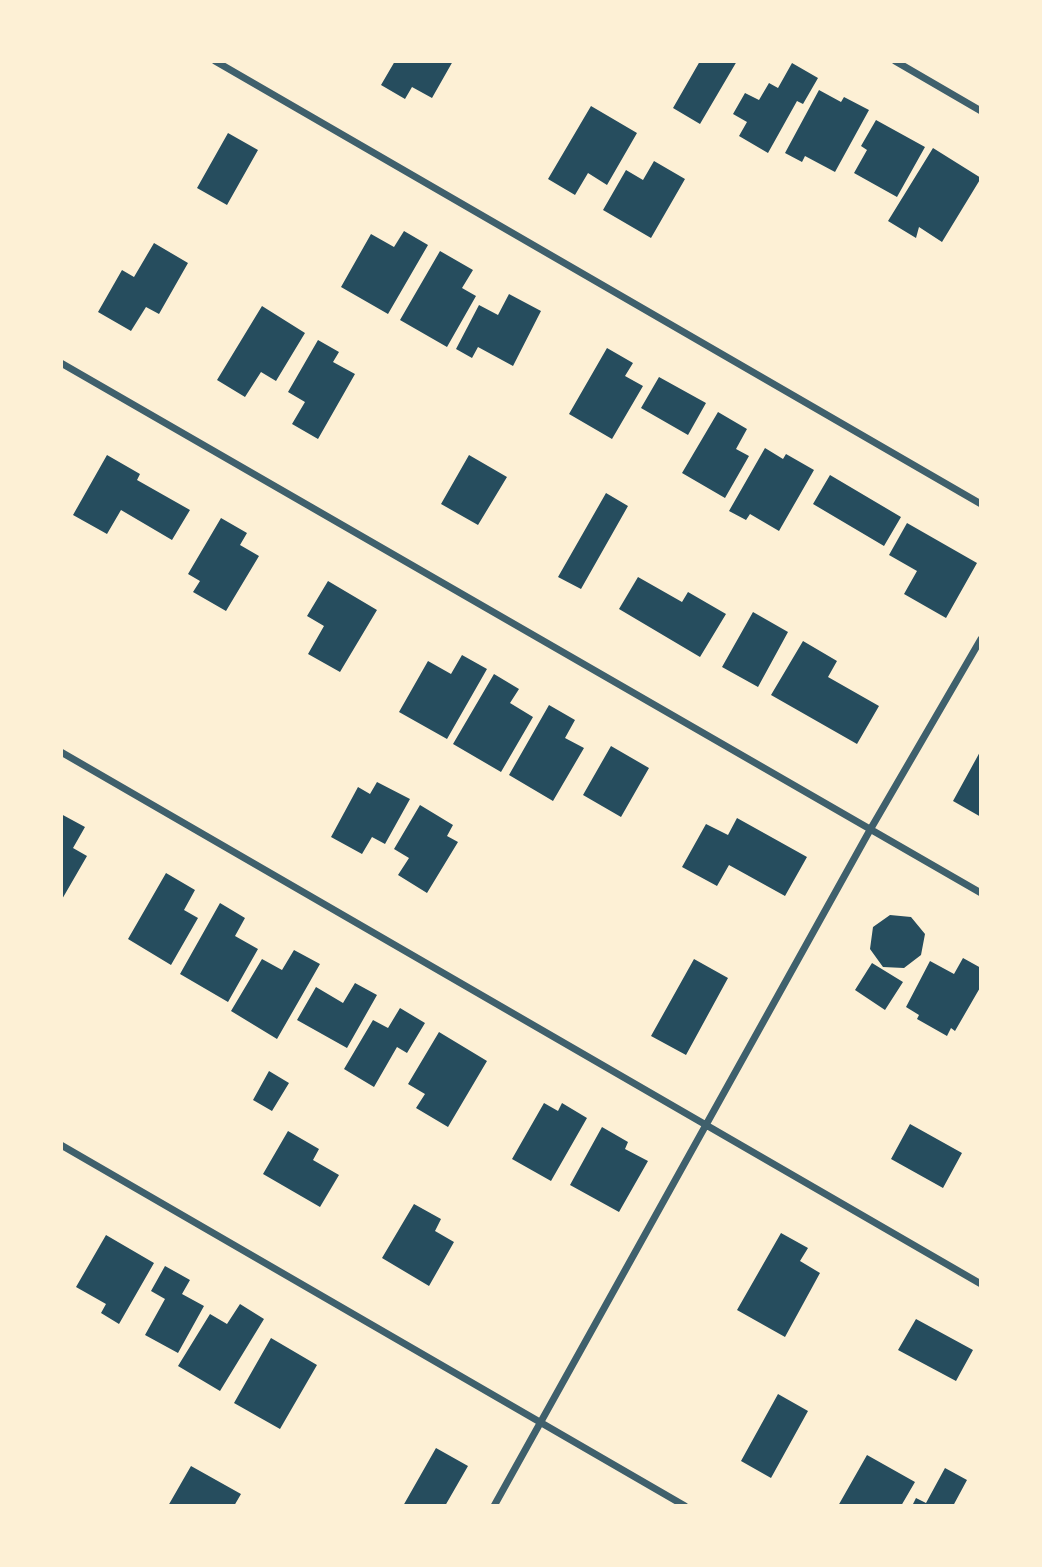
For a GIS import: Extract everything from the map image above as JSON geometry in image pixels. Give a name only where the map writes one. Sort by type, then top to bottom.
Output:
[{"type":"street","points":[[215,61],[981,504]]},
{"type":"street","points":[[895,61],[981,111]]},
{"type":"street","points":[[61,363],[981,893]]},
{"type":"street","points":[[494,1506],[870,830],[981,639]]},
{"type":"street","points":[[61,752],[981,1284]]},
{"type":"street","points":[[61,1145],[685,1506]]},
{"type":"building","points":[[395,61],[453,61],[432,98],[412,87],[405,99],[381,85]]},
{"type":"building","points":[[700,61],[737,61],[700,124],[673,108]]},
{"type":"building","points":[[792,63],[818,78],[803,104],[797,101],[768,153],[739,136],[747,122],[733,114],[745,93],[759,100],[769,83],[778,88]]},
{"type":"building","points":[[819,90],[841,102],[844,97],[869,110],[835,172],[805,156],[802,162],[785,153]]},
{"type":"building","points":[[591,106],[637,133],[607,185],[588,173],[575,195],[548,179]]},
{"type":"building","points":[[876,120],[925,147],[897,197],[854,173],[867,150],[861,146]]},
{"type":"building","points":[[228,133],[258,150],[227,205],[197,188]]},
{"type":"building","points":[[933,148],[981,178],[942,242],[919,227],[916,238],[888,221]]},
{"type":"building","points":[[654,161],[685,179],[651,238],[603,210],[626,170],[643,180]]},
{"type":"building","points":[[404,231],[428,245],[388,314],[341,287],[371,234],[394,247]]},
{"type":"building","points":[[154,243],[188,263],[159,314],[146,307],[131,331],[98,312],[122,270],[134,277]]},
{"type":"building","points":[[440,251],[473,270],[462,288],[476,296],[447,347],[400,320]]},
{"type":"building","points":[[509,294],[541,311],[513,366],[478,347],[472,358],[456,349],[479,305],[498,315]]},
{"type":"building","points":[[262,306],[305,333],[276,381],[261,372],[245,397],[217,380]]},
{"type":"building","points":[[318,340],[339,352],[333,362],[355,374],[318,439],[292,424],[305,402],[288,392]]},
{"type":"building","points":[[607,348],[633,363],[625,376],[643,386],[612,439],[569,414]]},
{"type":"building","points":[[659,377],[706,403],[688,435],[641,408]]},
{"type":"building","points":[[718,412],[747,429],[736,449],[749,456],[725,498],[682,473]]},
{"type":"building","points":[[765,448],[783,459],[786,454],[814,470],[779,531],[750,514],[746,520],[729,511]]},
{"type":"building","points":[[107,455],[140,474],[137,480],[190,510],[172,540],[121,510],[107,534],[73,515]]},
{"type":"building","points":[[469,455],[507,477],[478,525],[441,504]]},
{"type":"building","points":[[830,475],[901,517],[884,546],[813,504]]},
{"type":"building","points":[[606,493],[628,506],[581,589],[558,577]]},
{"type":"building","points":[[221,518],[247,533],[240,545],[259,556],[226,611],[193,592],[200,581],[188,574]]},
{"type":"building","points":[[907,523],[977,563],[946,618],[904,594],[917,571],[889,555]]},
{"type":"building","points":[[638,577],[682,602],[688,592],[726,614],[700,657],[619,609]]},
{"type":"building","points":[[328,581],[377,610],[340,672],[308,654],[324,626],[307,616]]},
{"type":"building","points":[[753,612],[788,632],[758,687],[722,667]]},
{"type":"building","points":[[803,641],[837,661],[828,677],[879,706],[857,744],[771,695]]},
{"type":"building","points":[[462,655],[487,669],[447,739],[399,712],[428,661],[451,674]]},
{"type":"building","points":[[494,674],[519,689],[510,703],[533,717],[501,772],[453,744]]},
{"type":"building","points":[[549,705],[575,720],[565,738],[584,748],[553,801],[509,775]]},
{"type":"building","points":[[611,746],[649,768],[621,817],[583,795]]},
{"type":"building","points":[[981,750],[981,817],[953,801]]},
{"type":"building","points":[[377,782],[410,799],[385,844],[372,837],[362,854],[331,837],[358,787],[370,794]]},
{"type":"building","points":[[420,805],[453,825],[447,836],[458,842],[427,893],[398,875],[409,858],[394,849]]},
{"type":"building","points":[[61,814],[85,827],[73,848],[87,856],[61,901]]},
{"type":"building","points":[[737,818],[807,857],[785,896],[729,865],[717,886],[682,867],[706,824],[728,835]]},
{"type":"building","points":[[166,873],[195,890],[184,910],[198,918],[171,965],[128,939]]},
{"type":"building","points":[[220,903],[245,918],[235,936],[258,949],[228,1002],[180,974]]},
{"type":"building","points":[[890,915],[911,917],[925,934],[921,955],[904,968],[883,967],[870,949],[873,927]]},
{"type":"building","points":[[294,950],[320,964],[277,1039],[231,1011],[262,959],[282,970]]},
{"type":"building","points":[[963,958],[981,968],[981,986],[955,1031],[951,1028],[947,1036],[917,1019],[919,1015],[906,1007],[930,961],[954,974]]},
{"type":"building","points":[[694,959],[728,978],[686,1055],[651,1036]]},
{"type":"building","points":[[872,963],[903,982],[885,1010],[855,990]]},
{"type":"building","points":[[355,983],[377,995],[347,1048],[297,1020],[316,987],[343,1003]]},
{"type":"building","points":[[400,1008],[425,1023],[407,1053],[397,1047],[374,1087],[344,1069],[373,1020],[388,1028]]},
{"type":"building","points":[[439,1032],[487,1061],[448,1127],[416,1108],[425,1094],[408,1084]]},
{"type":"building","points":[[269,1071],[289,1083],[272,1111],[253,1100]]},
{"type":"building","points":[[544,1103],[558,1111],[562,1103],[587,1118],[551,1181],[512,1159]]},
{"type":"building","points":[[910,1124],[962,1153],[943,1188],[891,1159]]},
{"type":"building","points":[[602,1127],[628,1142],[625,1149],[648,1161],[619,1212],[570,1185]]},
{"type":"building","points":[[288,1131],[319,1149],[313,1160],[339,1175],[320,1207],[263,1174]]},
{"type":"building","points":[[414,1204],[441,1219],[435,1231],[454,1242],[429,1286],[382,1258]]},
{"type":"building","points":[[781,1233],[808,1248],[800,1261],[820,1273],[785,1337],[737,1310]]},
{"type":"building","points":[[106,1235],[154,1263],[119,1324],[101,1313],[106,1304],[76,1287]]},
{"type":"building","points":[[165,1266],[190,1280],[182,1294],[204,1306],[178,1353],[145,1335],[165,1299],[151,1291]]},
{"type":"building","points":[[240,1304],[264,1319],[220,1391],[178,1366],[210,1314],[227,1324]]},
{"type":"building","points":[[916,1319],[973,1350],[956,1381],[898,1350]]},
{"type":"building","points":[[271,1338],[317,1365],[280,1429],[234,1403]]},
{"type":"building","points":[[778,1394],[808,1411],[771,1478],[741,1461]]},
{"type":"building","points":[[436,1448],[468,1466],[445,1506],[403,1506]]},
{"type":"building","points":[[867,1455],[915,1482],[901,1506],[838,1506]]},
{"type":"building","points":[[191,1466],[241,1494],[234,1506],[168,1506]]},
{"type":"building","points":[[945,1468],[967,1480],[953,1506],[912,1506],[916,1498],[926,1503]]}]
